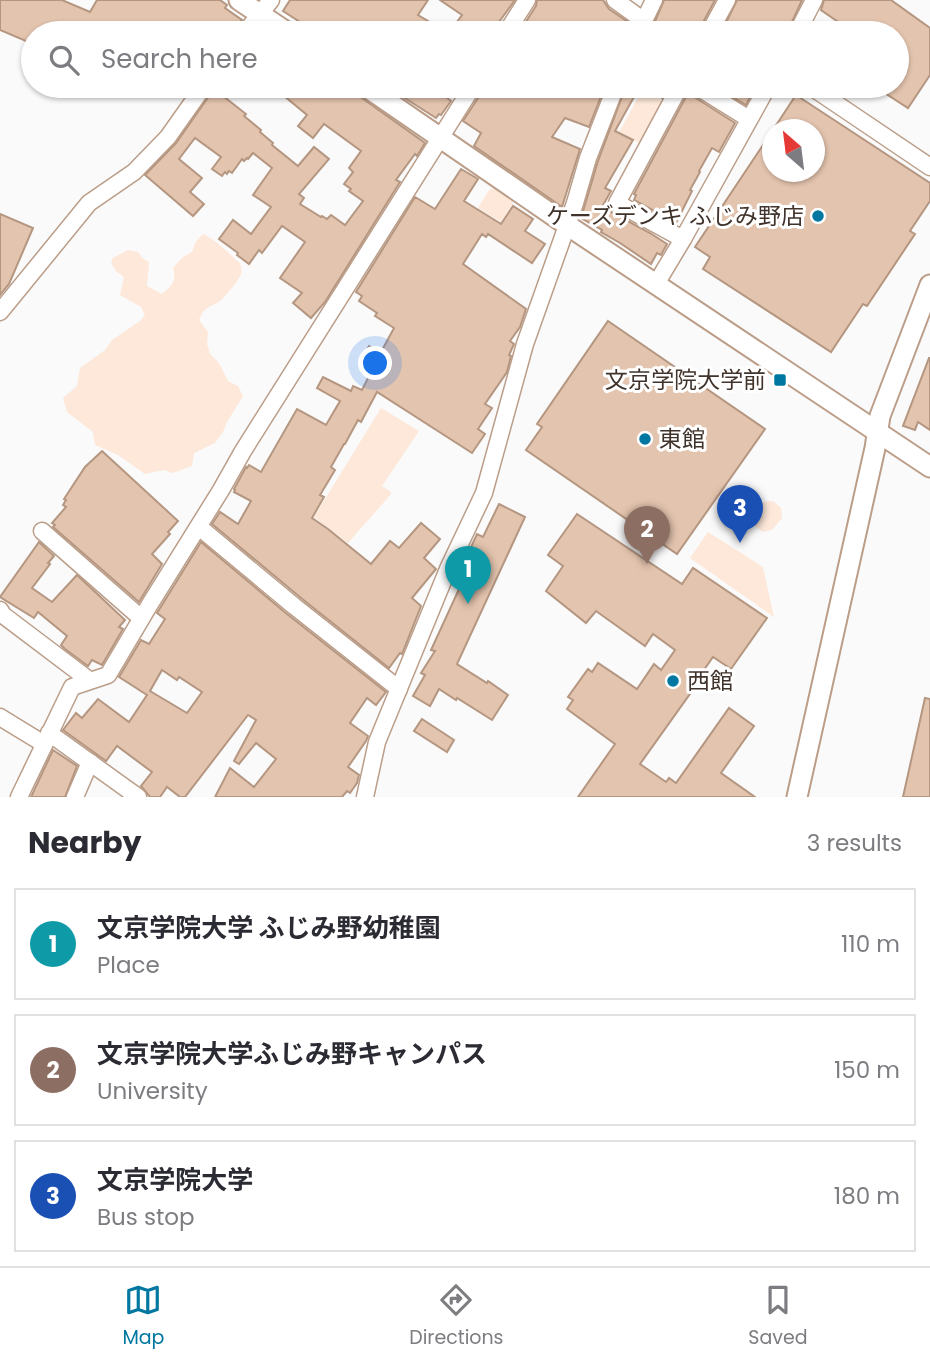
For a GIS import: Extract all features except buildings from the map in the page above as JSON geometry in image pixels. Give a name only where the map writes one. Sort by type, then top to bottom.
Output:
[{"type":"street","points":[[239,0],[266,7],[278,21]]},
{"type":"street","points":[[514,21],[527,0]]},
{"type":"street","points":[[615,0],[635,21]]},
{"type":"street","points":[[644,21],[654,0]]},
{"type":"street","points":[[716,21],[727,0]]},
{"type":"street","points":[[803,21],[814,0]]},
{"type":"street","points":[[255,21],[266,7]]},
{"type":"street","points":[[0,312],[89,203],[134,172],[168,137],[196,98]]},
{"type":"street","points":[[382,98],[567,225],[930,467]]},
{"type":"street","points":[[19,797],[72,687],[108,675],[254,434],[465,98]]},
{"type":"street","points":[[365,797],[377,742],[448,569],[484,493],[524,344],[611,98]]},
{"type":"street","points":[[674,98],[617,203],[684,239]]},
{"type":"street","points":[[716,98],[749,118]]},
{"type":"street","points":[[656,284],[684,239],[761,98]]},
{"type":"street","points":[[828,98],[930,167]]},
{"type":"street","points":[[797,797],[875,448],[880,415],[930,285]]},
{"type":"street","points":[[199,527],[293,606],[399,689]]},
{"type":"street","points":[[43,531],[141,618]]},
{"type":"street","points":[[0,610],[89,680]]},
{"type":"street","points":[[0,717],[47,738],[90,762],[134,796]]},
{"type":"street","points":[[75,797],[90,762]]},
{"type":"shaded area","points":[[638,98],[658,98],[666,103],[643,145],[619,132]]},
{"type":"shaded area","points":[[494,188],[514,201],[501,222],[478,208],[489,190]]},
{"type":"shaded area","points":[[203,234],[222,247],[241,266],[241,274],[232,288],[220,301],[206,309],[199,320],[208,332],[210,354],[219,363],[228,381],[238,386],[243,396],[215,443],[194,453],[192,466],[173,473],[164,470],[145,474],[118,455],[95,445],[93,432],[67,412],[63,398],[77,386],[80,368],[145,315],[141,307],[120,295],[124,277],[111,263],[113,258],[128,250],[138,252],[149,262],[147,286],[162,294],[173,282],[173,268],[192,252],[195,243]]},
{"type":"shaded area","points":[[381,408],[419,431],[382,486],[391,494],[348,543],[314,517]]},
{"type":"shaded area","points":[[773,501],[781,508],[782,518],[772,530],[763,532],[752,524],[751,514],[761,502]]},
{"type":"shaded area","points":[[708,532],[763,567],[774,617],[690,558]]},
{"type":"place","name":"ケーズデンキ ふじみ野店","points":[[818,216]]},
{"type":"place","name":"文京学院大学前","points":[[780,380]]},
{"type":"place","name":"東館","points":[[645,439]]},
{"type":"place","name":"文京学院大学","points":[[740,543]]},
{"type":"place","name":"文京学院大学ふじみ野キャンパス","points":[[647,564]]},
{"type":"place","name":"文京学院大学 ふじみ野幼稚園","points":[[468,604]]},
{"type":"place","name":"西館","points":[[673,681]]}]
